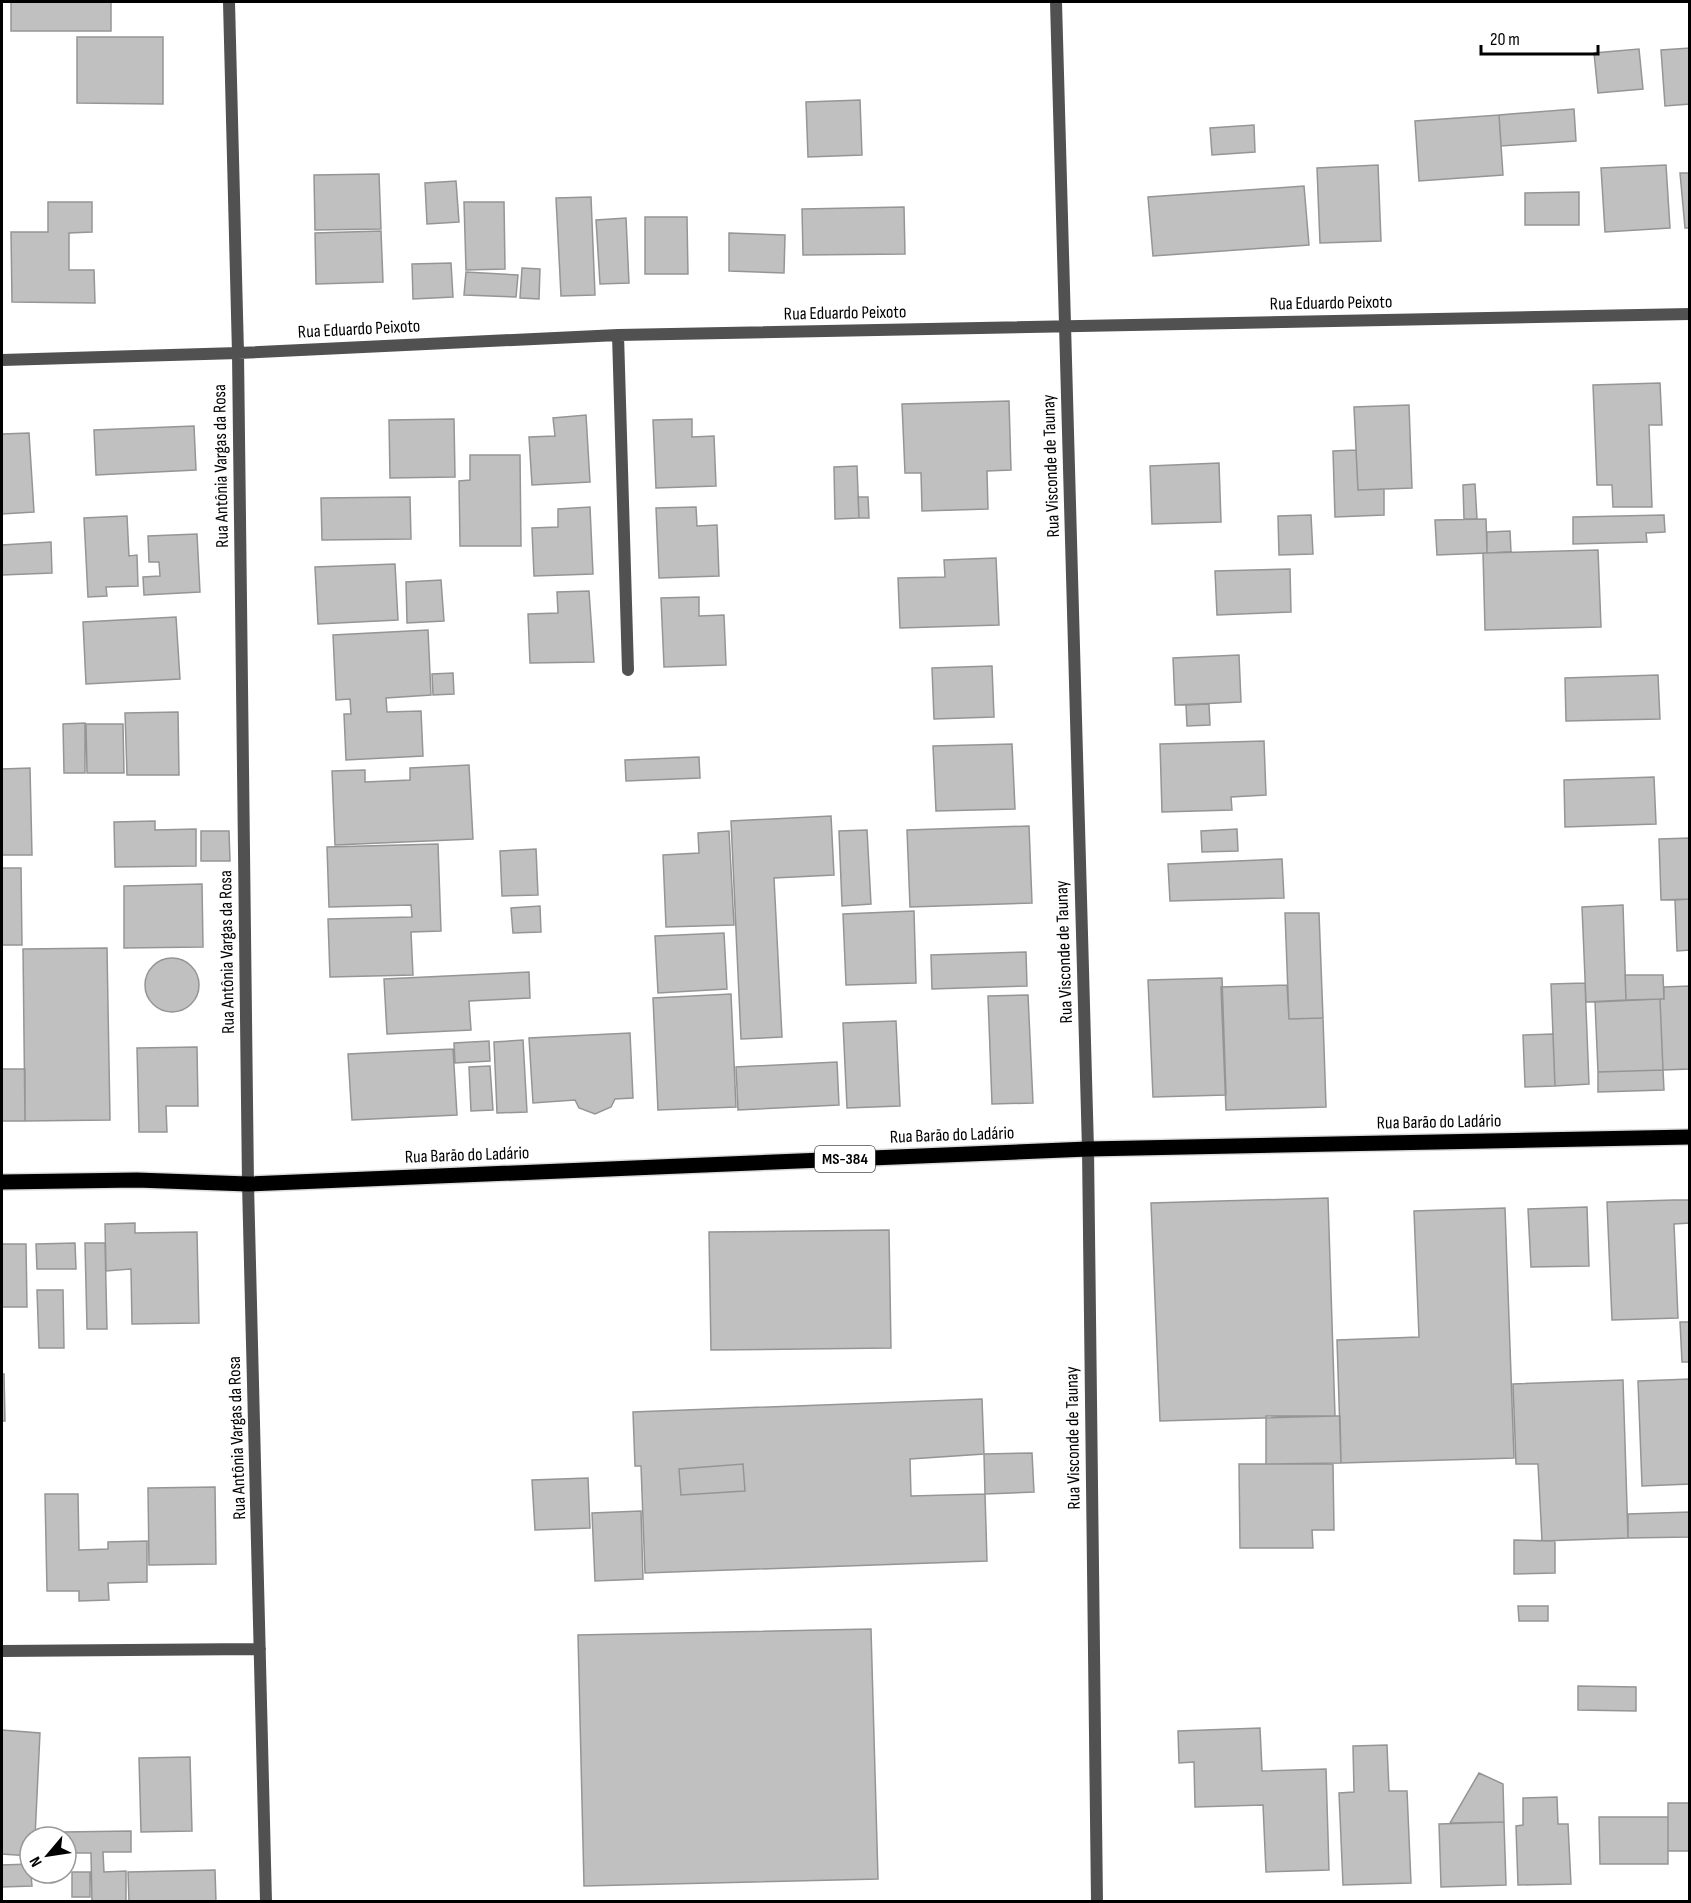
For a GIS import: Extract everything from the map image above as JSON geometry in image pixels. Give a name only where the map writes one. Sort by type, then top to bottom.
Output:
[{"type":"main road","name":"Rua Barão do Ladário","points":[[2,1182],[137,1180],[248,1184],[1088,1149],[1689,1137]]},
{"type":"street","name":"Rua Antônia Vargas da Rosa","points":[[229,2],[238,353],[248,1184],[266,1902]]},
{"type":"street","name":"Rua Visconde de Taunay","points":[[1056,2],[1088,1149],[1098,1902]]},
{"type":"street","name":"Rua Eduardo Peixoto","points":[[2,360],[238,353],[618,335],[1689,314]]},
{"type":"street","points":[[618,335],[628,670]]},
{"type":"street","points":[[2,1651],[260,1648]]},
{"type":"building","points":[[11,2],[111,2],[111,31],[11,31]]},
{"type":"building","points":[[77,37],[163,37],[163,104],[77,103]]},
{"type":"building","points":[[1690,48],[1690,104],[1665,106],[1661,50]]},
{"type":"building","points":[[1639,49],[1643,89],[1598,93],[1594,53]]},
{"type":"building","points":[[860,100],[862,155],[808,157],[806,102]]},
{"type":"building","points":[[1574,109],[1576,141],[1501,146],[1499,115]]},
{"type":"building","points":[[1499,115],[1503,175],[1419,181],[1415,121]]},
{"type":"building","points":[[1254,125],[1255,152],[1212,155],[1210,128]]},
{"type":"building","points":[[1378,165],[1381,241],[1320,243],[1317,168]]},
{"type":"building","points":[[1666,165],[1670,228],[1605,232],[1601,168]]},
{"type":"building","points":[[1680,173],[1690,173],[1690,228],[1685,228]]},
{"type":"building","points":[[379,174],[381,229],[315,230],[314,175]]},
{"type":"building","points":[[456,181],[459,222],[427,224],[425,183]]},
{"type":"building","points":[[1304,186],[1309,245],[1153,256],[1148,197]]},
{"type":"building","points":[[1579,192],[1579,225],[1525,225],[1525,193]]},
{"type":"building","points":[[591,197],[595,295],[561,296],[556,198]]},
{"type":"building","points":[[48,202],[92,202],[92,232],[69,233],[69,270],[94,270],[95,303],[12,302],[11,232],[48,232]]},
{"type":"building","points":[[464,202],[504,202],[505,269],[466,270]]},
{"type":"building","points":[[904,207],[905,254],[803,255],[802,209]]},
{"type":"building","points":[[645,217],[687,217],[688,274],[645,274]]},
{"type":"building","points":[[626,218],[629,283],[600,284],[596,220]]},
{"type":"building","points":[[381,231],[383,282],[316,284],[315,233]]},
{"type":"building","points":[[729,233],[785,235],[784,273],[729,271]]},
{"type":"building","points":[[451,263],[453,297],[413,299],[412,264]]},
{"type":"building","points":[[522,268],[540,269],[539,299],[520,298]]},
{"type":"building","points":[[466,272],[518,275],[516,297],[464,295]]},
{"type":"building","points":[[1660,383],[1662,425],[1649,425],[1652,507],[1613,507],[1612,485],[1597,485],[1593,385]]},
{"type":"building","points":[[1009,401],[1011,470],[987,471],[988,509],[922,511],[921,473],[905,473],[902,404]]},
{"type":"building","points":[[1409,405],[1412,488],[1358,490],[1354,407]]},
{"type":"building","points":[[586,415],[590,482],[532,485],[529,437],[555,436],[553,418]]},
{"type":"building","points":[[454,419],[455,477],[390,478],[389,420]]},
{"type":"building","points":[[692,419],[692,437],[714,436],[716,486],[656,488],[653,420]]},
{"type":"building","points":[[194,426],[196,470],[96,475],[94,430]]},
{"type":"building","points":[[29,433],[34,512],[2,514],[2,434]]},
{"type":"building","points":[[1356,450],[1358,490],[1384,489],[1384,515],[1335,517],[1333,451]]},
{"type":"building","points":[[470,455],[520,455],[521,546],[460,546],[459,481],[470,480]]},
{"type":"building","points":[[1219,463],[1221,522],[1152,524],[1150,466]]},
{"type":"building","points":[[857,466],[859,518],[835,519],[834,467]]},
{"type":"building","points":[[1475,484],[1477,519],[1464,519],[1463,485]]},
{"type":"building","points":[[410,497],[411,539],[322,540],[321,498]]},
{"type":"building","points":[[858,497],[868,497],[869,518],[859,518]]},
{"type":"building","points":[[590,507],[593,574],[534,576],[532,528],[558,527],[558,509]]},
{"type":"building","points":[[696,507],[697,526],[717,525],[719,576],[659,578],[656,508]]},
{"type":"building","points":[[1311,515],[1313,554],[1279,555],[1278,516]]},
{"type":"building","points":[[1664,515],[1665,532],[1646,533],[1647,542],[1573,544],[1573,517]]},
{"type":"building","points":[[127,516],[129,556],[137,555],[138,586],[106,587],[107,596],[88,597],[84,518]]},
{"type":"building","points":[[1486,519],[1487,553],[1437,555],[1435,520]]},
{"type":"building","points":[[1510,531],[1511,552],[1487,553],[1487,532]]},
{"type":"building","points":[[197,534],[200,592],[144,595],[143,577],[160,576],[159,562],[149,562],[148,536]]},
{"type":"building","points":[[51,542],[52,573],[2,575],[2,545]]},
{"type":"building","points":[[1598,550],[1601,627],[1485,630],[1483,553]]},
{"type":"building","points":[[996,558],[999,625],[900,628],[898,578],[945,577],[944,560]]},
{"type":"building","points":[[395,564],[398,620],[318,624],[315,567]]},
{"type":"building","points":[[1290,569],[1291,612],[1217,615],[1215,571]]},
{"type":"building","points":[[441,580],[444,621],[407,623],[406,582]]},
{"type":"building","points":[[589,591],[594,662],[530,663],[528,614],[558,613],[557,592]]},
{"type":"building","points":[[699,597],[699,616],[724,615],[726,665],[664,667],[661,598]]},
{"type":"building","points":[[176,617],[180,679],[86,684],[83,622]]},
{"type":"building","points":[[428,630],[431,695],[386,698],[387,712],[421,711],[423,756],[346,760],[344,714],[351,714],[350,699],[336,700],[333,635]]},
{"type":"building","points":[[1239,655],[1241,702],[1175,705],[1173,658]]},
{"type":"building","points":[[992,666],[994,717],[934,719],[932,668]]},
{"type":"building","points":[[453,673],[454,694],[433,695],[432,674]]},
{"type":"building","points":[[1658,675],[1660,719],[1566,721],[1565,678]]},
{"type":"building","points":[[1209,704],[1210,725],[1187,726],[1186,705]]},
{"type":"building","points":[[178,712],[179,775],[127,775],[125,713]]},
{"type":"building","points":[[85,723],[85,773],[64,773],[63,724]]},
{"type":"building","points":[[86,724],[123,724],[124,773],[87,773]]},
{"type":"building","points":[[1264,741],[1266,795],[1231,797],[1232,810],[1162,812],[1160,744]]},
{"type":"building","points":[[1012,744],[1015,809],[936,811],[933,746]]},
{"type":"building","points":[[699,757],[700,778],[626,781],[625,760]]},
{"type":"building","points":[[469,765],[473,839],[335,845],[332,771],[365,770],[365,782],[410,780],[410,768]]},
{"type":"building","points":[[30,768],[32,855],[2,855],[2,769]]},
{"type":"building","points":[[1654,777],[1656,824],[1565,827],[1564,780]]},
{"type":"building","points":[[831,816],[834,875],[774,878],[782,1037],[741,1039],[731,821]]},
{"type":"building","points":[[155,821],[155,830],[196,829],[196,866],[115,867],[114,822]]},
{"type":"building","points":[[1029,826],[1032,903],[910,907],[907,830]]},
{"type":"building","points":[[1237,829],[1238,851],[1202,852],[1201,831]]},
{"type":"building","points":[[867,830],[871,904],[842,906],[839,831]]},
{"type":"building","points":[[201,831],[229,831],[230,861],[201,861]]},
{"type":"building","points":[[729,831],[734,925],[666,927],[663,855],[699,853],[698,833]]},
{"type":"building","points":[[1690,838],[1690,899],[1661,900],[1659,839]]},
{"type":"building","points":[[438,844],[441,931],[411,932],[413,975],[330,977],[328,919],[412,917],[411,905],[329,907],[327,847]]},
{"type":"building","points":[[536,849],[538,895],[502,896],[500,851]]},
{"type":"building","points":[[1282,859],[1284,898],[1170,901],[1168,864]]},
{"type":"building","points":[[2,868],[21,868],[22,945],[2,945]]},
{"type":"building","points":[[202,884],[203,947],[124,948],[124,886]]},
{"type":"building","points":[[1690,899],[1690,950],[1677,951],[1675,900]]},
{"type":"building","points":[[1623,905],[1626,1000],[1586,1002],[1582,907]]},
{"type":"building","points":[[540,906],[541,932],[513,933],[511,908]]},
{"type":"building","points":[[914,911],[916,983],[846,985],[843,914]]},
{"type":"building","points":[[1285,913],[1319,913],[1323,1018],[1289,1019]]},
{"type":"building","points":[[724,933],[727,989],[658,993],[655,936]]},
{"type":"building","points":[[107,948],[110,1120],[25,1121],[23,949]]},
{"type":"building","points":[[1026,952],[1027,986],[932,989],[931,955]]},
{"type":"building","points":[[172,958],[182,960],[191,966],[197,975],[199,985],[197,995],[191,1004],[182,1010],[172,1012],[162,1010],[153,1004],[147,995],[145,985],[147,975],[153,966],[162,960]]},
{"type":"building","points":[[529,972],[530,998],[469,1001],[471,1030],[387,1034],[384,979]]},
{"type":"building","points":[[1625,975],[1663,975],[1664,999],[1626,1000]]},
{"type":"building","points":[[1222,978],[1226,1095],[1153,1097],[1148,980]]},
{"type":"building","points":[[1585,983],[1589,1084],[1555,1086],[1551,984]]},
{"type":"building","points":[[1287,985],[1289,1019],[1323,1018],[1326,1107],[1226,1110],[1221,987]]},
{"type":"building","points":[[1690,986],[1690,1069],[1663,1070],[1660,999],[1664,999],[1664,987]]},
{"type":"building","points":[[731,994],[736,1107],[658,1110],[653,998]]},
{"type":"building","points":[[1028,995],[1033,1103],[992,1104],[988,996]]},
{"type":"building","points":[[1660,999],[1663,1070],[1598,1072],[1595,1002]]},
{"type":"building","points":[[896,1021],[900,1106],[847,1108],[843,1023]]},
{"type":"building","points":[[630,1033],[633,1098],[615,1099],[611,1107],[595,1114],[579,1108],[575,1100],[533,1103],[529,1038]]},
{"type":"building","points":[[1553,1034],[1555,1086],[1525,1087],[1523,1035]]},
{"type":"building","points":[[523,1040],[527,1112],[497,1113],[494,1042]]},
{"type":"building","points":[[489,1041],[490,1061],[455,1063],[454,1043]]},
{"type":"building","points":[[197,1047],[198,1106],[166,1106],[167,1132],[139,1132],[137,1048]]},
{"type":"building","points":[[453,1049],[457,1115],[352,1120],[348,1054]]},
{"type":"building","points":[[837,1062],[839,1105],[738,1110],[736,1067]]},
{"type":"building","points":[[490,1066],[493,1110],[471,1111],[469,1067]]},
{"type":"building","points":[[2,1069],[25,1069],[25,1121],[2,1121]]},
{"type":"building","points":[[1663,1070],[1664,1090],[1598,1092],[1598,1072]]},
{"type":"building","points":[[1328,1198],[1335,1416],[1160,1421],[1151,1203]]},
{"type":"building","points":[[1690,1200],[1690,1223],[1674,1224],[1678,1318],[1612,1320],[1607,1202]]},
{"type":"building","points":[[1587,1207],[1589,1266],[1531,1267],[1528,1209]]},
{"type":"building","points":[[1505,1208],[1514,1458],[1341,1463],[1337,1340],[1419,1337],[1414,1211]]},
{"type":"building","points":[[135,1223],[135,1233],[197,1232],[199,1323],[132,1324],[131,1269],[106,1271],[105,1224]]},
{"type":"building","points":[[889,1230],[891,1348],[711,1350],[709,1232]]},
{"type":"building","points":[[75,1243],[76,1269],[37,1269],[36,1244]]},
{"type":"building","points":[[85,1243],[105,1243],[107,1329],[87,1329]]},
{"type":"building","points":[[2,1244],[26,1244],[27,1307],[2,1307]]},
{"type":"building","points":[[37,1290],[63,1290],[64,1348],[39,1348]]},
{"type":"building","points":[[1680,1322],[1690,1322],[1690,1362],[1682,1362]]},
{"type":"building","points":[[2,1374],[4,1374],[5,1421],[2,1421]]},
{"type":"building","points":[[1690,1379],[1690,1484],[1642,1486],[1638,1381]]},
{"type":"building","points":[[1623,1380],[1628,1538],[1542,1541],[1538,1464],[1516,1464],[1513,1384]]},
{"type":"building","points":[[982,1399],[984,1454],[910,1459],[911,1496],[985,1494],[987,1561],[645,1573],[641,1466],[635,1466],[633,1412]],"holes":[[[743,1464],[745,1491],[681,1495],[679,1469]]]},
{"type":"building","points":[[1266,1416],[1340,1416],[1341,1463],[1266,1464]]},
{"type":"building","points":[[1032,1453],[1034,1492],[985,1494],[984,1454]]},
{"type":"building","points":[[743,1464],[745,1491],[681,1495],[679,1469]]},
{"type":"building","points":[[1239,1464],[1333,1464],[1334,1530],[1312,1530],[1313,1548],[1240,1548]]},
{"type":"building","points":[[588,1478],[590,1528],[535,1530],[532,1480]]},
{"type":"building","points":[[215,1487],[216,1564],[149,1565],[148,1488]]},
{"type":"building","points":[[45,1494],[78,1494],[79,1550],[108,1549],[108,1542],[147,1541],[147,1582],[108,1583],[109,1600],[79,1601],[79,1591],[47,1591]]},
{"type":"building","points":[[641,1511],[643,1579],[595,1581],[592,1513]]},
{"type":"building","points":[[1690,1512],[1690,1537],[1628,1538],[1628,1514]]},
{"type":"building","points":[[1514,1540],[1555,1541],[1555,1573],[1514,1574]]},
{"type":"building","points":[[1518,1606],[1548,1606],[1548,1621],[1519,1621]]},
{"type":"building","points":[[871,1629],[878,1879],[584,1886],[578,1635]]},
{"type":"building","points":[[1578,1686],[1636,1687],[1636,1711],[1578,1710]]},
{"type":"building","points":[[1260,1728],[1262,1771],[1326,1769],[1329,1870],[1266,1872],[1263,1805],[1195,1807],[1194,1762],[1179,1763],[1178,1731]]},
{"type":"building","points":[[2,1730],[40,1733],[36,1825],[18,1825],[18,1855],[2,1854]]},
{"type":"building","points":[[1387,1745],[1389,1791],[1407,1791],[1411,1883],[1343,1885],[1339,1793],[1354,1792],[1353,1746]]},
{"type":"building","points":[[190,1757],[192,1831],[141,1832],[139,1758]]},
{"type":"building","points":[[1479,1773],[1503,1784],[1504,1822],[1450,1823]]},
{"type":"building","points":[[1557,1797],[1558,1824],[1568,1824],[1571,1884],[1518,1885],[1516,1826],[1523,1825],[1523,1798]]},
{"type":"building","points":[[1668,1803],[1690,1803],[1690,1851],[1668,1851]]},
{"type":"building","points":[[1599,1817],[1668,1817],[1668,1864],[1600,1864]]},
{"type":"building","points":[[1504,1822],[1506,1885],[1441,1887],[1439,1824]]},
{"type":"building","points":[[131,1831],[131,1852],[103,1852],[104,1872],[126,1871],[126,1902],[92,1902],[91,1853],[78,1853],[78,1832]]},
{"type":"building","points":[[18,1864],[18,1885],[32,1886],[2,1887],[2,1865]]},
{"type":"building","points":[[215,1870],[216,1902],[129,1902],[128,1872]]},
{"type":"building","points":[[78,1872],[90,1872],[90,1897],[72,1897],[72,1885],[78,1885]]}]
